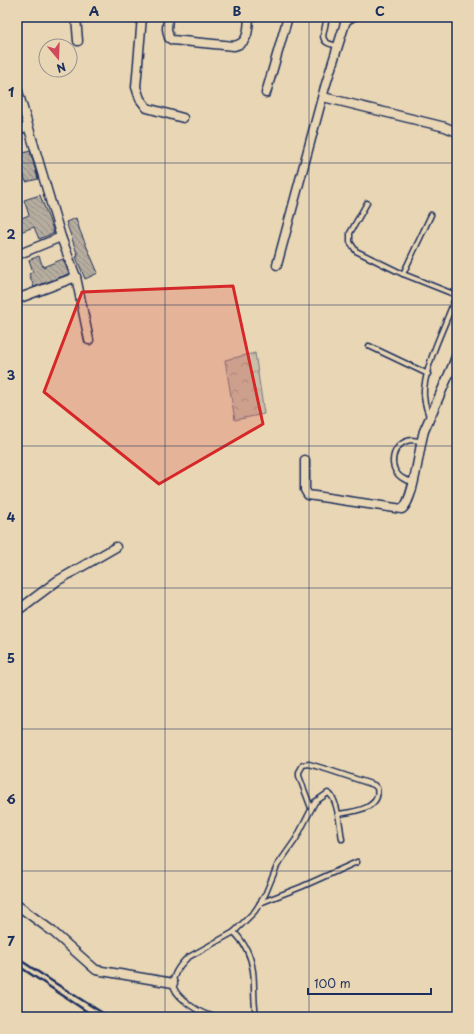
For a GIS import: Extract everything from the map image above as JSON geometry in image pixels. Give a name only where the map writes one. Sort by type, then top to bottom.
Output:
[{"type":"street","points":[[76,17],[78,38]]},
{"type":"street","points":[[142,17],[136,87],[140,99],[147,108],[183,118]]},
{"type":"street","points":[[168,17],[167,35],[172,40],[234,46],[242,43],[247,36],[249,17]]},
{"type":"street","points":[[266,93],[288,17]]},
{"type":"street","points":[[277,265],[323,97],[346,20]]},
{"type":"street","points":[[17,88],[61,237],[76,278],[89,340]]},
{"type":"street","points":[[323,97],[445,127],[457,132]]},
{"type":"street","points":[[17,130],[28,127]]},
{"type":"street","points":[[17,255],[61,237]]},
{"type":"street","points":[[17,299],[76,278]]},
{"type":"street","points":[[305,460],[305,490],[308,495],[399,509],[405,507],[408,504],[414,482],[421,441],[455,366],[457,354]]},
{"type":"street","points":[[17,610],[57,581],[116,547]]},
{"type":"street","points":[[17,904],[52,931],[96,970],[173,983]]},
{"type":"lane","points":[[327,17],[323,36],[324,39],[328,43],[338,46]]},
{"type":"lane","points":[[346,20],[356,17]]},
{"type":"lane","points":[[367,203],[350,233],[350,242],[352,247],[356,251],[404,274],[456,294],[436,345],[424,390],[425,403],[430,419]]},
{"type":"lane","points":[[404,274],[431,215]]},
{"type":"lane","points":[[369,346],[428,374]]},
{"type":"lane","points":[[414,482],[405,480],[398,474],[393,466],[393,457],[396,449],[403,443],[412,440],[421,441]]},
{"type":"lane","points":[[311,808],[299,776],[299,772],[303,765],[309,764],[329,770],[377,788],[378,792],[373,803],[359,811],[338,814]]},
{"type":"lane","points":[[292,1017],[256,1015],[220,1016],[205,1013],[182,999],[176,992],[173,983],[176,972],[187,958],[234,932],[255,911],[270,884],[277,866],[296,839],[311,808],[315,802],[328,793],[334,798],[342,839]]},
{"type":"lane","points":[[260,904],[357,862]]},
{"type":"lane","points":[[234,932],[244,944],[252,964],[253,999],[256,1015]]},
{"type":"highlighted area","points":[[233,286],[263,424],[159,484],[44,392],[82,292]]},
{"type":"green space","points":[[255,353],[264,414],[235,420],[225,360]]},
{"type":"building","points":[[17,107],[22,123],[17,124]]},
{"type":"building","points":[[30,151],[38,179],[26,182],[17,155]]},
{"type":"building","points":[[40,195],[54,233],[39,239],[34,227],[17,233],[17,220],[29,215],[24,200]]},
{"type":"building","points":[[76,218],[98,273],[85,279],[76,257],[78,256],[66,222]]},
{"type":"building","points":[[39,256],[43,267],[63,259],[69,274],[34,287],[29,274],[33,272],[29,260]]},
{"type":"railway","points":[[17,958],[109,1017]]},
{"type":"railway","points":[[17,965],[95,1017]]}]
